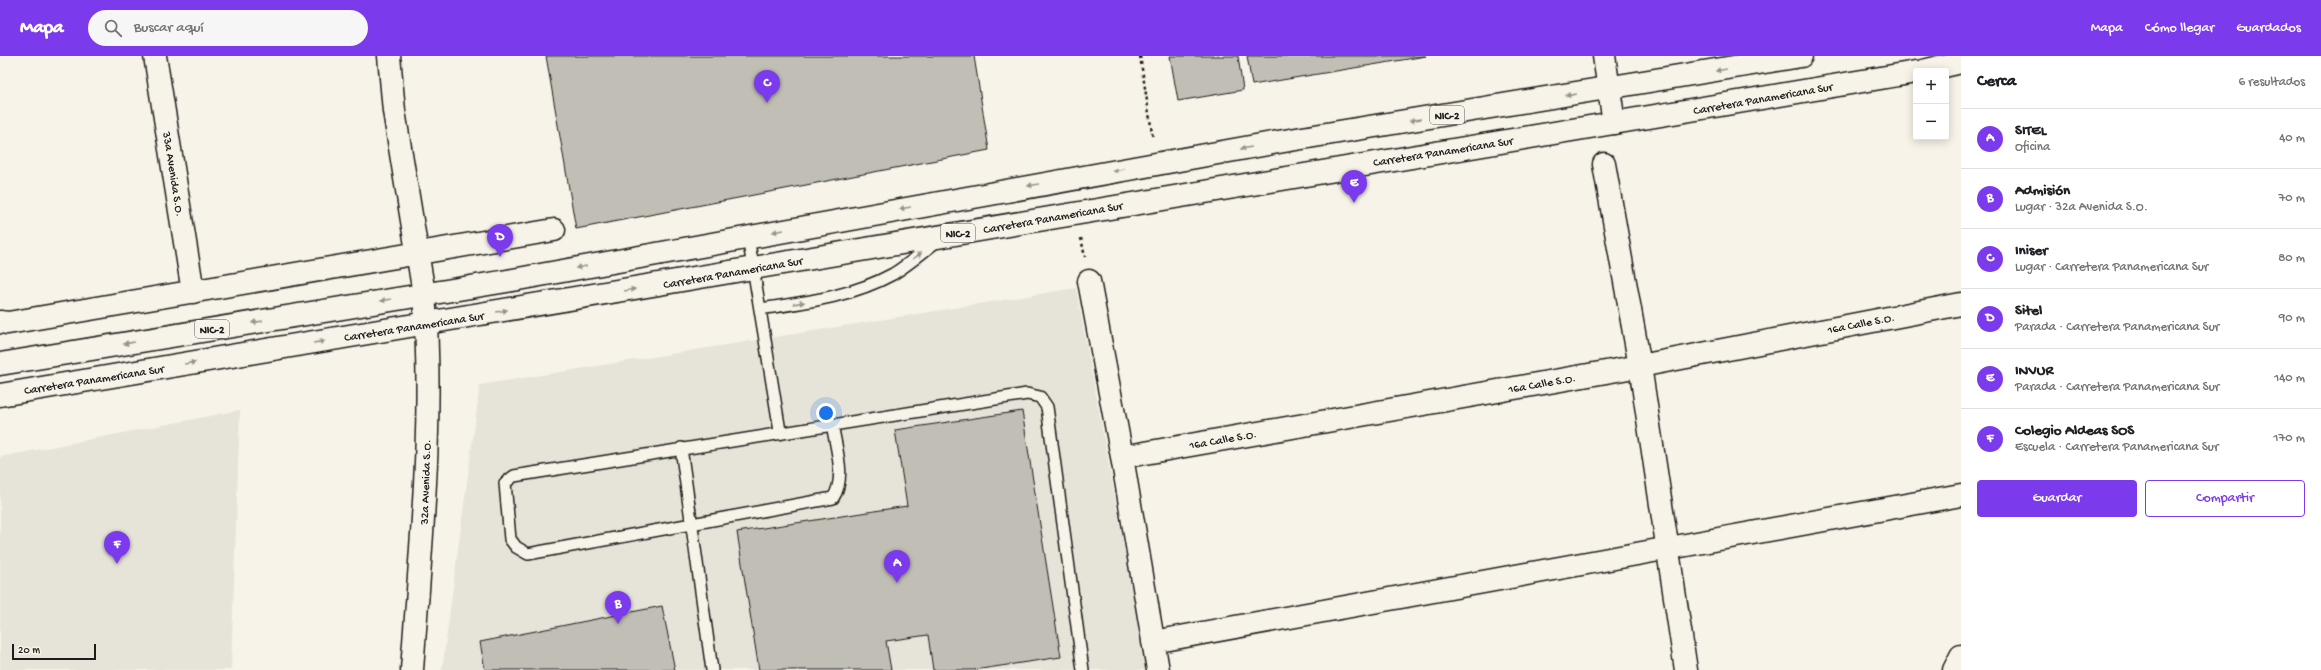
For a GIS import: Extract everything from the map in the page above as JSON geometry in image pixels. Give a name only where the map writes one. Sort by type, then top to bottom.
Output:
[{"type":"main road","name":"33a Avenida S.O.","points":[[155,56],[193,292]]},
{"type":"main road","name":"32a Avenida S.O.","points":[[389,56],[394,111],[418,253],[424,294],[426,324],[428,384],[424,504],[412,670]]},
{"type":"main road","points":[[1604,56],[1614,123]]},
{"type":"main road","name":"NIC-2","points":[[0,364],[424,294],[1156,163],[1801,56]]},
{"type":"main road","points":[[1936,68],[1961,62]]},
{"type":"main road","name":"Carretera Panamericana Sur","points":[[0,395],[1913,73]]},
{"type":"main road","points":[[1604,164],[1640,366],[1686,670]]},
{"type":"main road","points":[[0,322],[8,322],[193,292],[554,230]]},
{"type":"main road","points":[[1088,272],[1122,457],[1158,670]]},
{"type":"main road","name":"16a Calle S.O.","points":[[1122,457],[1640,366],[1961,304]]},
{"type":"main road","points":[[1154,642],[1961,495]]},
{"type":"main road","points":[[1954,670],[1961,656]]},
{"type":"lane","points":[[760,309],[816,301],[856,291],[893,273],[946,235]]},
{"type":"lane","points":[[748,237],[780,431]]},
{"type":"lane","points":[[832,423],[840,475],[839,490],[834,498],[528,554],[516,547],[510,539],[505,483],[514,476],[780,431],[832,423],[1027,394],[1040,397],[1047,407],[1083,670]]},
{"type":"lane","points":[[681,448],[712,670]]},
{"type":"path","points":[[1140,56],[1156,163]]},
{"type":"path","points":[[1081,238],[1088,272]]},
{"type":"shaded area","points":[[1076,288],[1147,670],[442,670],[480,385]]},
{"type":"shaded area","points":[[240,410],[231,670],[0,670],[0,457]]},
{"type":"building","points":[[546,56],[974,56],[989,150],[576,229]]},
{"type":"building","points":[[1170,56],[1238,56],[1243,90],[1178,101]]},
{"type":"building","points":[[1247,56],[1426,56],[1252,85]]},
{"type":"building","points":[[1022,411],[1061,657],[974,670],[933,670],[928,635],[886,641],[891,670],[759,670],[737,532],[907,506],[895,430]]},
{"type":"building","points":[[662,606],[675,670],[485,670],[480,642]]},
{"type":"place","name":"Iniser","points":[[767,103]]},
{"type":"place","name":"INVUR","points":[[1354,203]]},
{"type":"place","name":"Sitel","points":[[500,257]]},
{"type":"place","name":"Colegio Aldeas SOS","points":[[117,564]]},
{"type":"place","name":"SITEL","points":[[897,583]]},
{"type":"place","name":"Admisión","points":[[618,624]]}]
